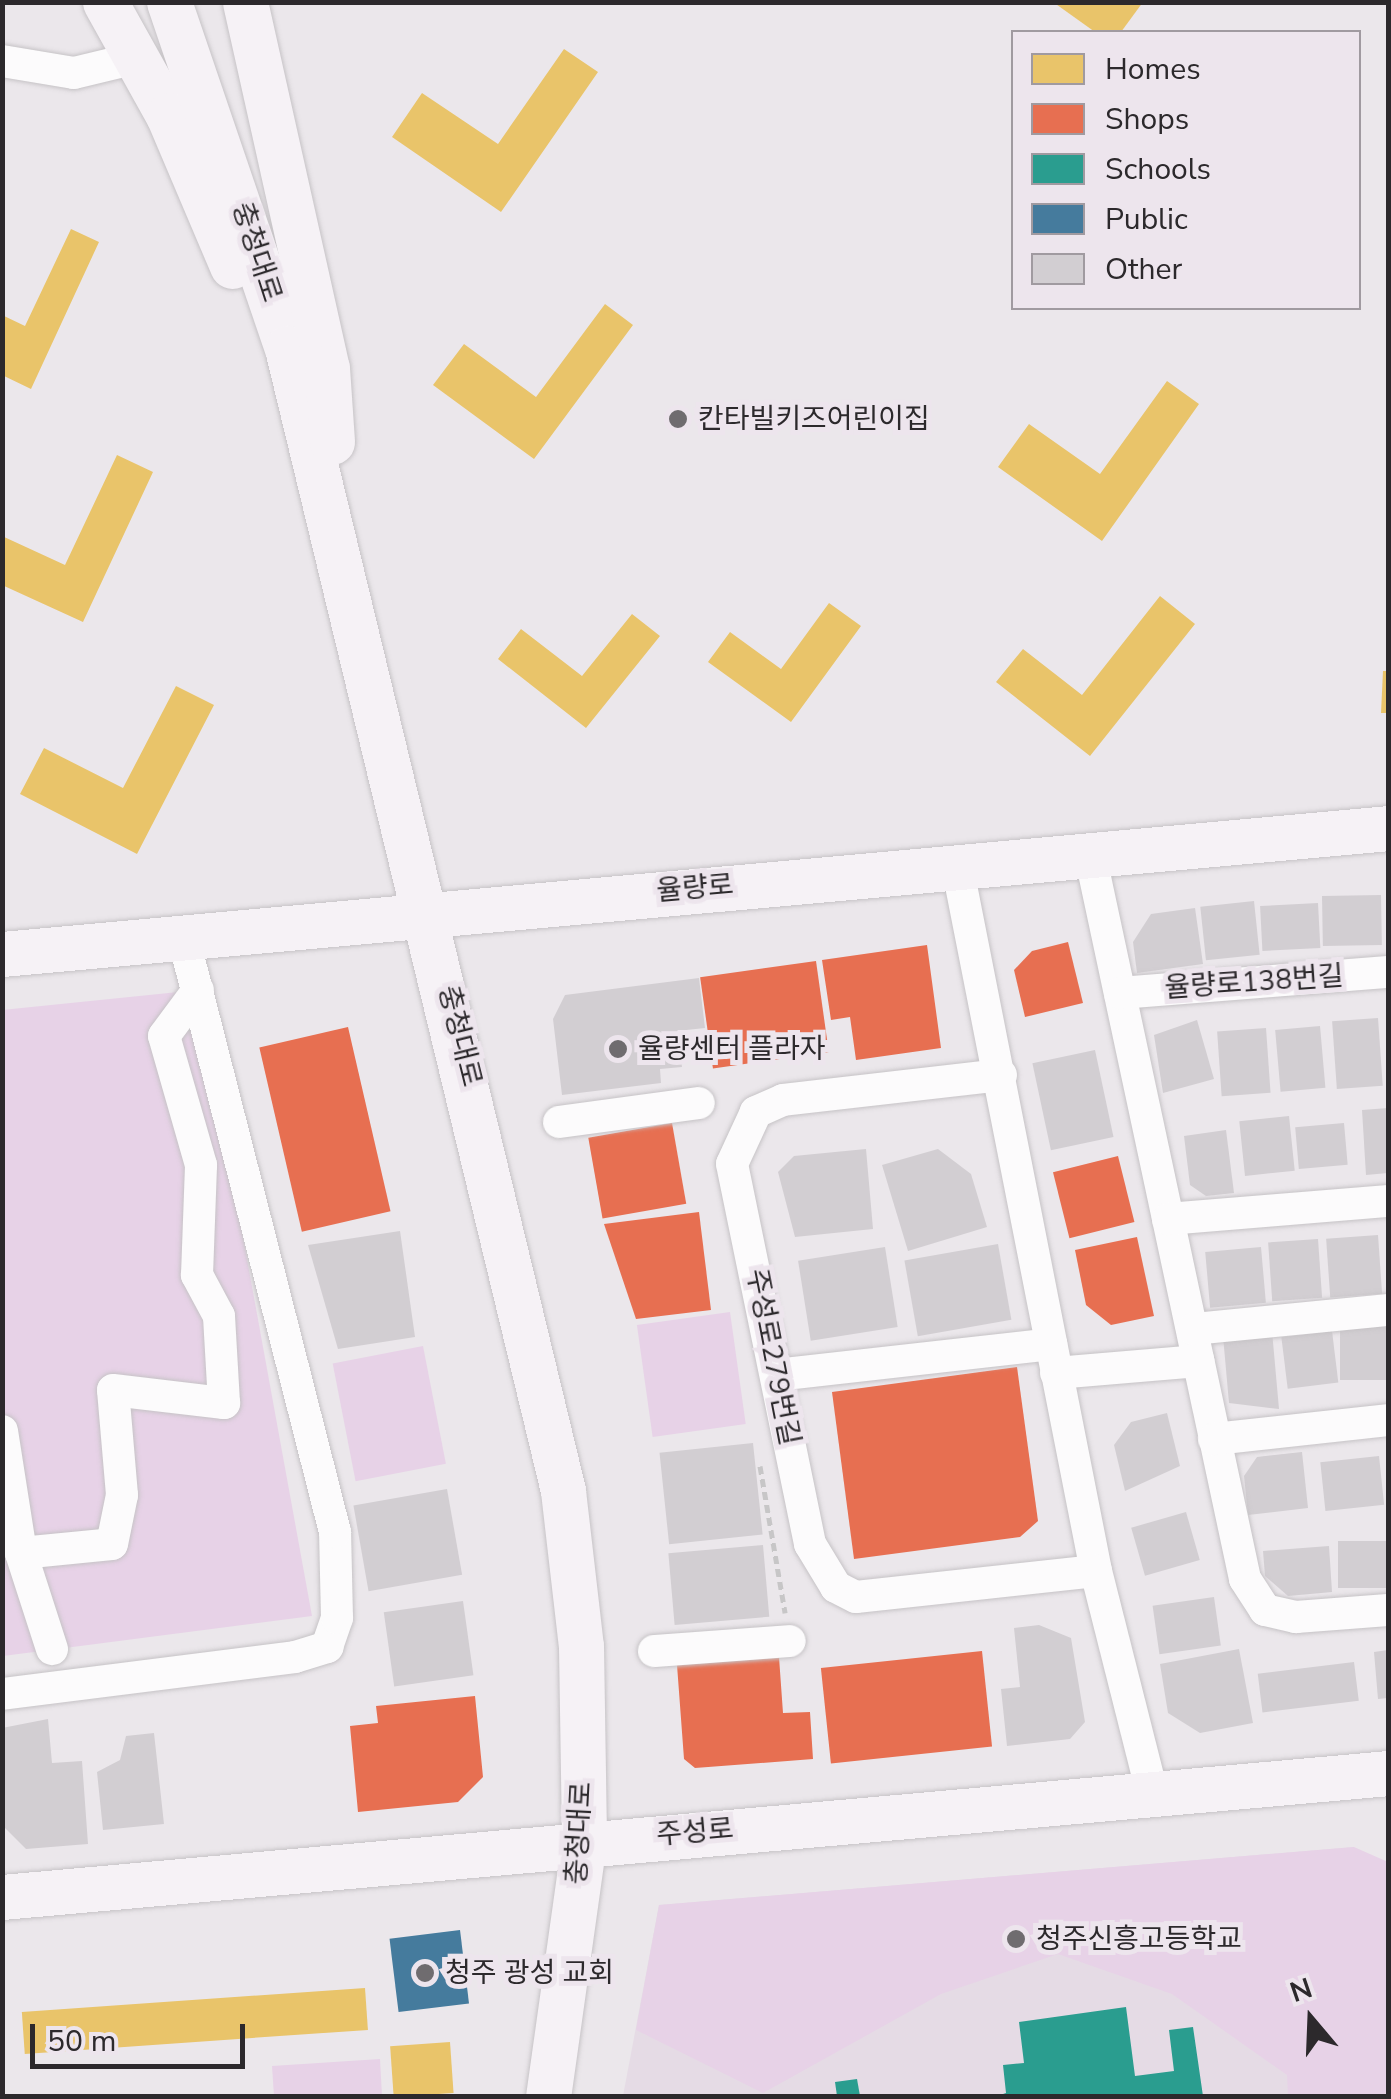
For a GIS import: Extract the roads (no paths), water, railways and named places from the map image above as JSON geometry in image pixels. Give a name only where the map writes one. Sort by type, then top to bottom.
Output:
[{"type":"street","points":[[105,2],[218,226],[341,568]]},
{"type":"street","name":"충청대로","points":[[168,2],[288,348],[429,912],[564,1491],[580,1646],[584,1841],[548,2096]]},
{"type":"street","points":[[245,2],[327,368],[341,568]]},
{"type":"street","points":[[2,62],[74,73],[136,58]]},
{"type":"street","name":"율량로","points":[[2,954],[429,912],[1388,828]]},
{"type":"street","points":[[1090,854],[1245,1579],[1265,1610],[1296,1617],[1388,1610]]},
{"type":"street","points":[[957,865],[1096,1571],[1152,1794]]},
{"type":"street","points":[[2,1694],[295,1657],[327,1647],[337,1618],[335,1532],[183,936]]},
{"type":"street","name":"율량로138번길","points":[[1120,993],[1388,972]]},
{"type":"street","points":[[20,1553],[112,1544],[122,1495],[113,1390],[224,1403],[220,1316],[197,1275],[201,1165],[164,1036],[198,990]]},
{"type":"street","name":"주성로279번길","points":[[1001,1075],[784,1100],[748,1124],[732,1164],[810,1544],[836,1588],[856,1597],[1096,1571]]},
{"type":"street","points":[[559,1122],[699,1103]]},
{"type":"street","points":[[1168,1219],[1388,1201]]},
{"type":"street","points":[[776,1376],[1054,1359],[1196,1345],[1388,1310]]},
{"type":"street","points":[[1214,1439],[1388,1420]]},
{"type":"street","points":[[2,1430],[20,1553],[52,1649]]},
{"type":"street","points":[[654,1652],[790,1641]]},
{"type":"street","name":"주성로","points":[[2,1897],[584,1841],[1388,1773]]},
{"type":"place","name":"칸타빌키즈어린이집","points":[[678,419]]},
{"type":"place","name":"율량센터 플라자","points":[[618,1049]]},
{"type":"place","name":"청주신흥고등학교","points":[[1016,1939]]},
{"type":"place","name":"청주 광성 교회","points":[[425,1973]]}]
